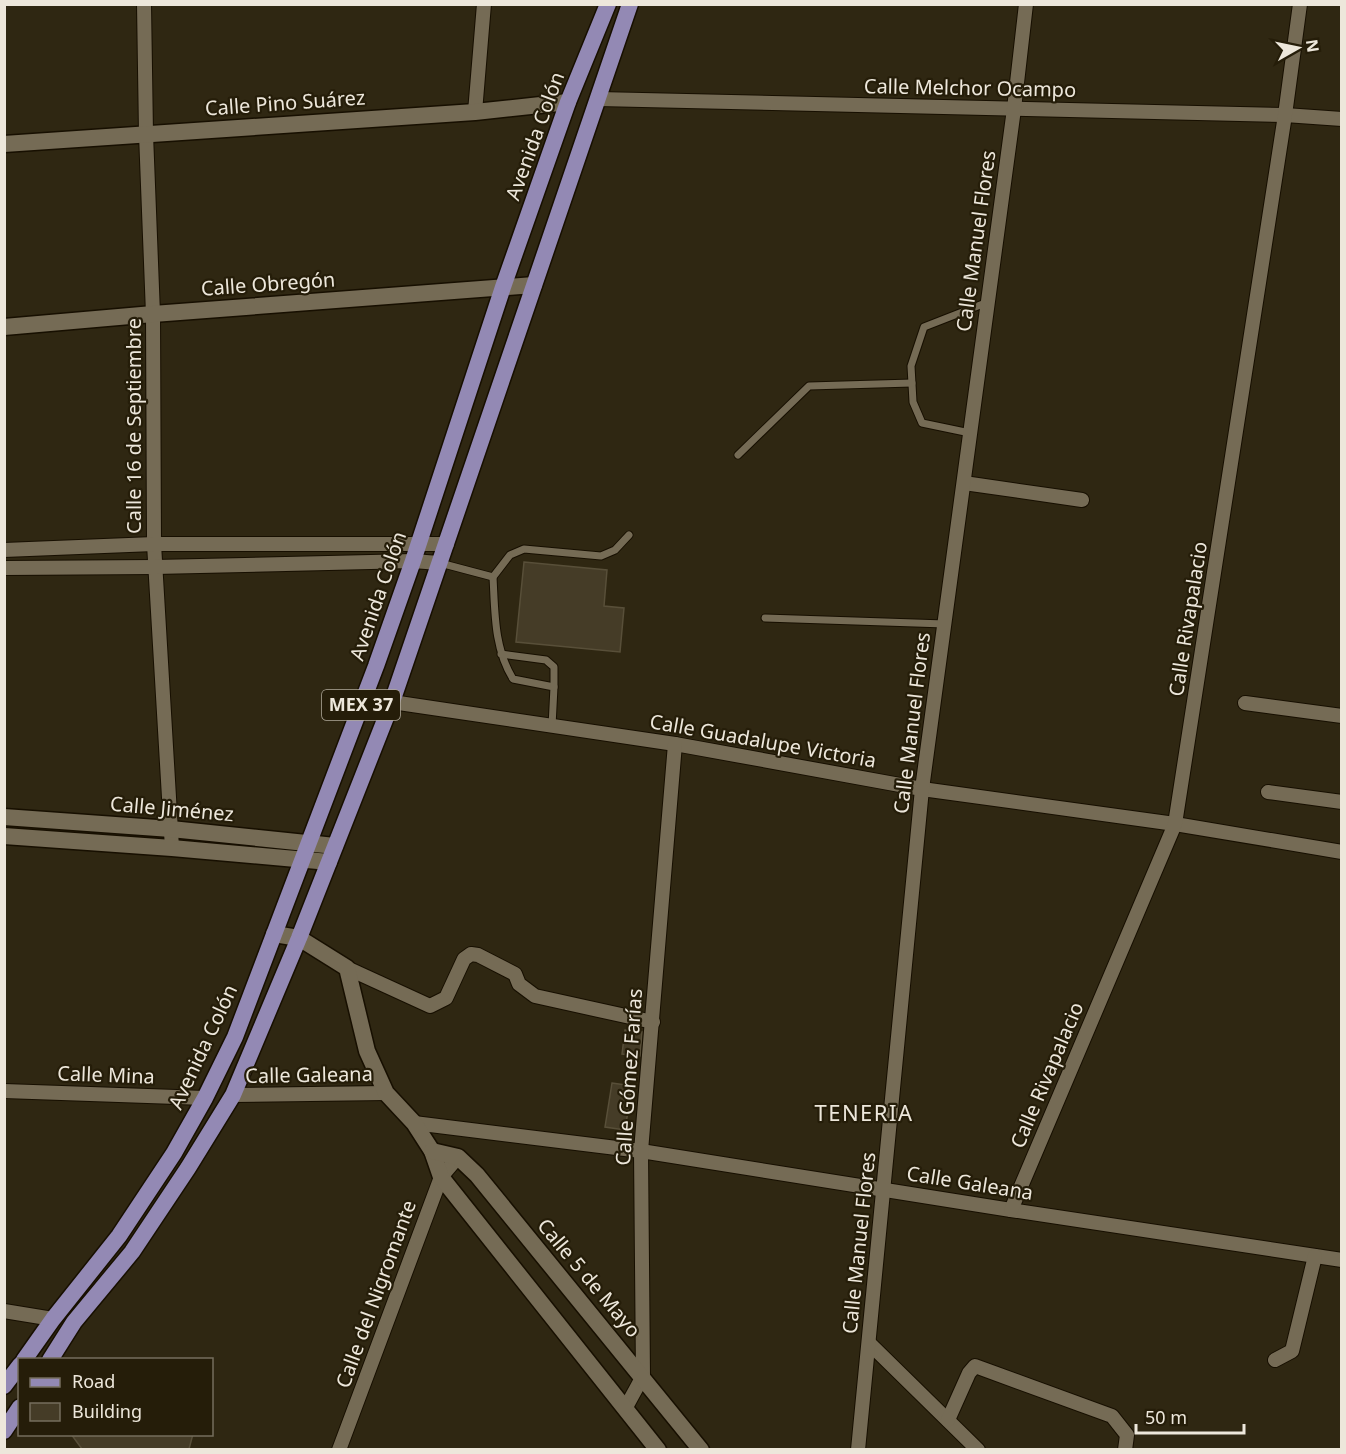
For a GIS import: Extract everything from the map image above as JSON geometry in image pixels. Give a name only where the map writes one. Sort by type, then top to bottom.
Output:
[{"type":"main road","name":"Avenida Colón","points":[[25,1358],[118,1236],[174,1153],[205,1098],[235,1037],[376,666],[503,287],[568,102],[608,4]]},
{"type":"main road","name":"MEX 37","points":[[51,1358],[74,1322],[132,1252],[233,1095],[299,938],[392,702],[630,4]]},
{"type":"main road","points":[[4,1386],[18,1368]]},
{"type":"main road","points":[[4,1431],[18,1410]]},
{"type":"street","name":"Calle 16 de Septiembre","points":[[144,4],[153,314],[154,544],[172,848]]},
{"type":"street","points":[[475,112],[484,4]]},
{"type":"street","name":"Calle Manuel Flores","points":[[858,1449],[922,789],[1014,109],[1026,4]]},
{"type":"street","name":"Calle Rivapalacio","points":[[1011,1210],[1175,824],[1285,115],[1300,4]]},
{"type":"street","name":"Calle Melchor Ocampo","points":[[598,99],[1285,115],[1341,119]]},
{"type":"street","name":"Calle Pino Suárez","points":[[4,144],[475,112],[568,102]]},
{"type":"street","name":"Calle Obregón","points":[[4,327],[534,285]]},
{"type":"street","points":[[964,483],[1082,500]]},
{"type":"street","points":[[4,550],[154,544],[447,544]]},
{"type":"street","points":[[4,567],[155,567],[413,561],[439,563]]},
{"type":"street","name":"Calle Guadalupe Victoria","points":[[392,702],[675,744],[922,789],[1175,824],[1341,852]]},
{"type":"street","points":[[1245,703],[1341,716]]},
{"type":"street","name":"Calle Gómez Farías","points":[[625,1409],[643,1376],[640,1151],[653,1022],[675,744]]},
{"type":"street","points":[[1268,792],[1341,802]]},
{"type":"street","name":"Calle Jiménez","points":[[4,817],[171,829],[305,851],[329,862]]},
{"type":"street","points":[[92,823],[92,842]]},
{"type":"street","name":"Calle Jiménez","points":[[4,836],[172,848],[305,851],[335,846]]},
{"type":"street","points":[[274,934],[299,938],[346,968],[430,1006],[446,998],[464,959],[471,954],[478,955],[515,974],[519,984],[535,996],[653,1022]]},
{"type":"street","points":[[346,968],[367,1051],[386,1093],[414,1124],[432,1151],[441,1177],[658,1449]]},
{"type":"street","name":"Calle Mina","points":[[4,1090],[205,1098]]},
{"type":"street","name":"Calle Galeana","points":[[233,1095],[386,1093]]},
{"type":"street","name":"Calle Galeana","points":[[414,1124],[640,1151],[1341,1260]]},
{"type":"street","points":[[432,1151],[458,1157]]},
{"type":"street","name":"Calle 5 de Mayo","points":[[458,1157],[477,1175],[701,1449]]},
{"type":"street","name":"Calle del Nigromante","points":[[339,1449],[441,1177],[458,1157]]},
{"type":"street","points":[[1275,1360],[1292,1352],[1315,1256]]},
{"type":"street","points":[[4,1311],[53,1319]]},
{"type":"street","points":[[868,1343],[978,1449]]},
{"type":"street","points":[[948,1420],[969,1373],[975,1366],[1112,1416],[1127,1435],[1125,1449]]},
{"type":"lane","points":[[970,433],[922,423],[913,402],[911,366],[924,327],[988,302]]},
{"type":"lane","points":[[738,455],[809,386],[912,383]]},
{"type":"lane","points":[[554,687],[513,679],[505,666],[497,642],[493,577],[510,555],[524,549],[601,556],[615,550],[629,536]]},
{"type":"lane","points":[[439,563],[493,577]]},
{"type":"lane","points":[[765,618],[945,624]]},
{"type":"lane","points":[[501,654],[546,660],[554,667],[552,726]]},
{"type":"building","points":[[524,562],[607,570],[604,606],[624,608],[620,652],[516,642]]},
{"type":"building","points":[[625,1030],[642,1032],[640,1056],[622,1054]]},
{"type":"building","points":[[612,1083],[632,1086],[625,1130],[605,1127]]},
{"type":"building","points":[[72,1436],[192,1436],[189,1449],[82,1449]]},
{"type":"district","name":"TENERIA","points":[[864,1113]]}]
